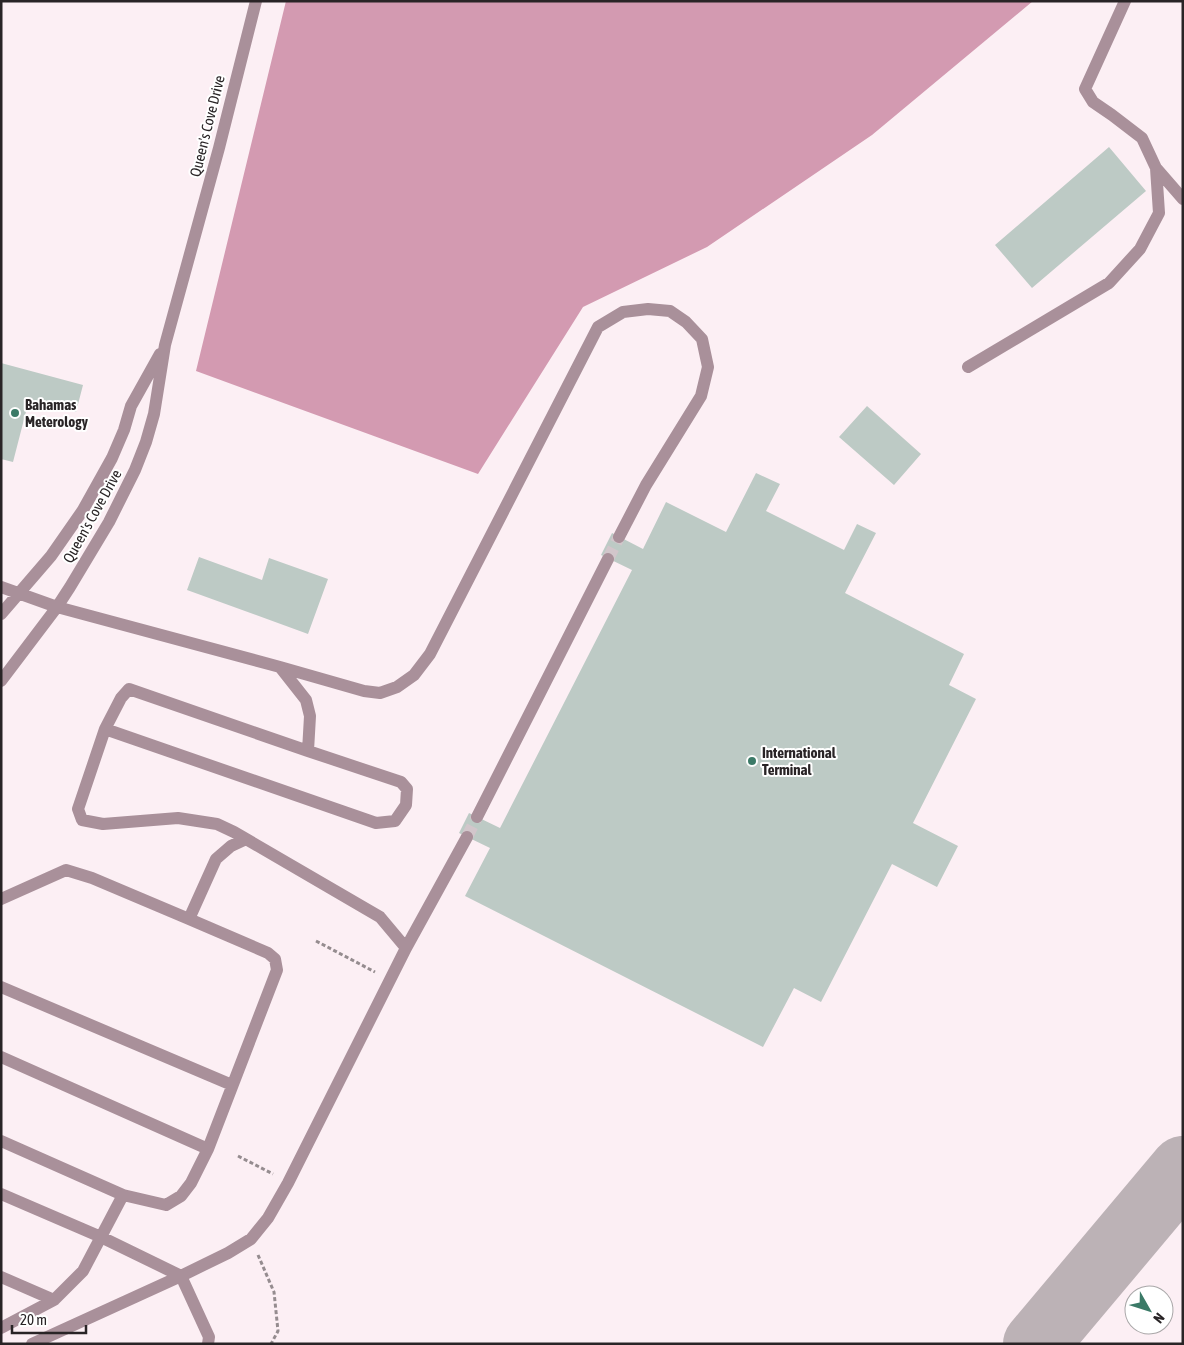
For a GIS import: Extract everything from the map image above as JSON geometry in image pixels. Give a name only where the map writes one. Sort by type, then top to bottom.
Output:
[{"type":"street","name":"Queen's Cove Drive","points":[[1,681],[57,607],[109,522],[135,470],[146,442],[154,414],[165,345],[219,148],[256,1]]},
{"type":"street","points":[[1125,1],[1085,88],[1094,102],[1142,138],[1156,168],[1183,198]]},
{"type":"street","points":[[968,367],[1109,283],[1140,249],[1159,213],[1156,168]]},
{"type":"street","points":[[1,587],[57,607],[364,691],[380,693],[397,687],[414,675],[430,654],[598,327],[623,312],[648,309],[670,311],[686,322],[702,339],[708,367],[701,396],[646,485],[619,537]]},
{"type":"street","name":"Queen's Cove Drive","points":[[1,614],[51,556],[83,510],[112,458],[124,430],[131,406],[165,345]]},
{"type":"street","points":[[477,817],[608,559]]},
{"type":"street","points":[[280,667],[306,700],[310,716],[308,751]]},
{"type":"street","points":[[105,729],[376,823],[395,821],[406,805],[407,789],[402,782],[129,689],[121,698],[105,729],[78,809],[82,820],[103,824],[178,818],[217,824],[246,838],[380,917],[406,948]]},
{"type":"street","points":[[32,1344],[181,1276],[228,1253],[251,1239],[268,1218],[288,1183],[406,948],[467,837]]},
{"type":"street","points":[[189,919],[216,859],[231,846],[246,838]]},
{"type":"street","points":[[1,899],[66,870],[92,878],[268,953],[275,958],[277,970],[208,1149],[191,1183],[182,1196],[166,1205],[123,1195],[1,1141]]},
{"type":"street","points":[[1,987],[232,1085]]},
{"type":"street","points":[[1,1057],[208,1149]]},
{"type":"street","points":[[1,1194],[101,1237],[181,1276],[209,1338],[208,1344]]},
{"type":"street","points":[[1,1328],[54,1300],[83,1271],[123,1195]]},
{"type":"street","points":[[1,1277],[54,1300]]},
{"type":"path","points":[[316,941],[390,980]]},
{"type":"path","points":[[238,1156],[288,1183]]},
{"type":"path","points":[[251,1239],[274,1292],[278,1331],[271,1344]]},
{"type":"shaded area","points":[[286,1],[1033,1],[872,135],[707,247],[583,307],[478,474],[196,371]]},
{"type":"building","points":[[1109,147],[1146,191],[1032,288],[995,245]]},
{"type":"building","points":[[1,363],[83,385],[76,412],[29,400],[13,462],[1,459]]},
{"type":"building","points":[[867,406],[921,454],[894,485],[839,437]]},
{"type":"building","name":"International Terminal","points":[[756,473],[780,484],[766,511],[844,550],[857,524],[876,533],[845,593],[964,654],[949,685],[976,699],[913,823],[958,846],[937,887],[892,864],[821,1002],[794,988],[763,1047],[465,896],[490,848],[459,833],[469,813],[500,828],[632,570],[601,555],[612,533],[643,549],[666,502],[726,532]]},
{"type":"building","points":[[199,557],[262,580],[269,558],[328,579],[308,634],[187,590]]},
{"type":"taxiway","points":[[1036,1344],[1183,1169]]},
{"type":"tunnel","points":[[608,559],[619,537]]},
{"type":"tunnel","points":[[467,837],[477,817]]},
{"type":"place","name":"Bahamas Meterology","points":[[15,413]]},
{"type":"place","name":"International Terminal","points":[[752,761]]}]
